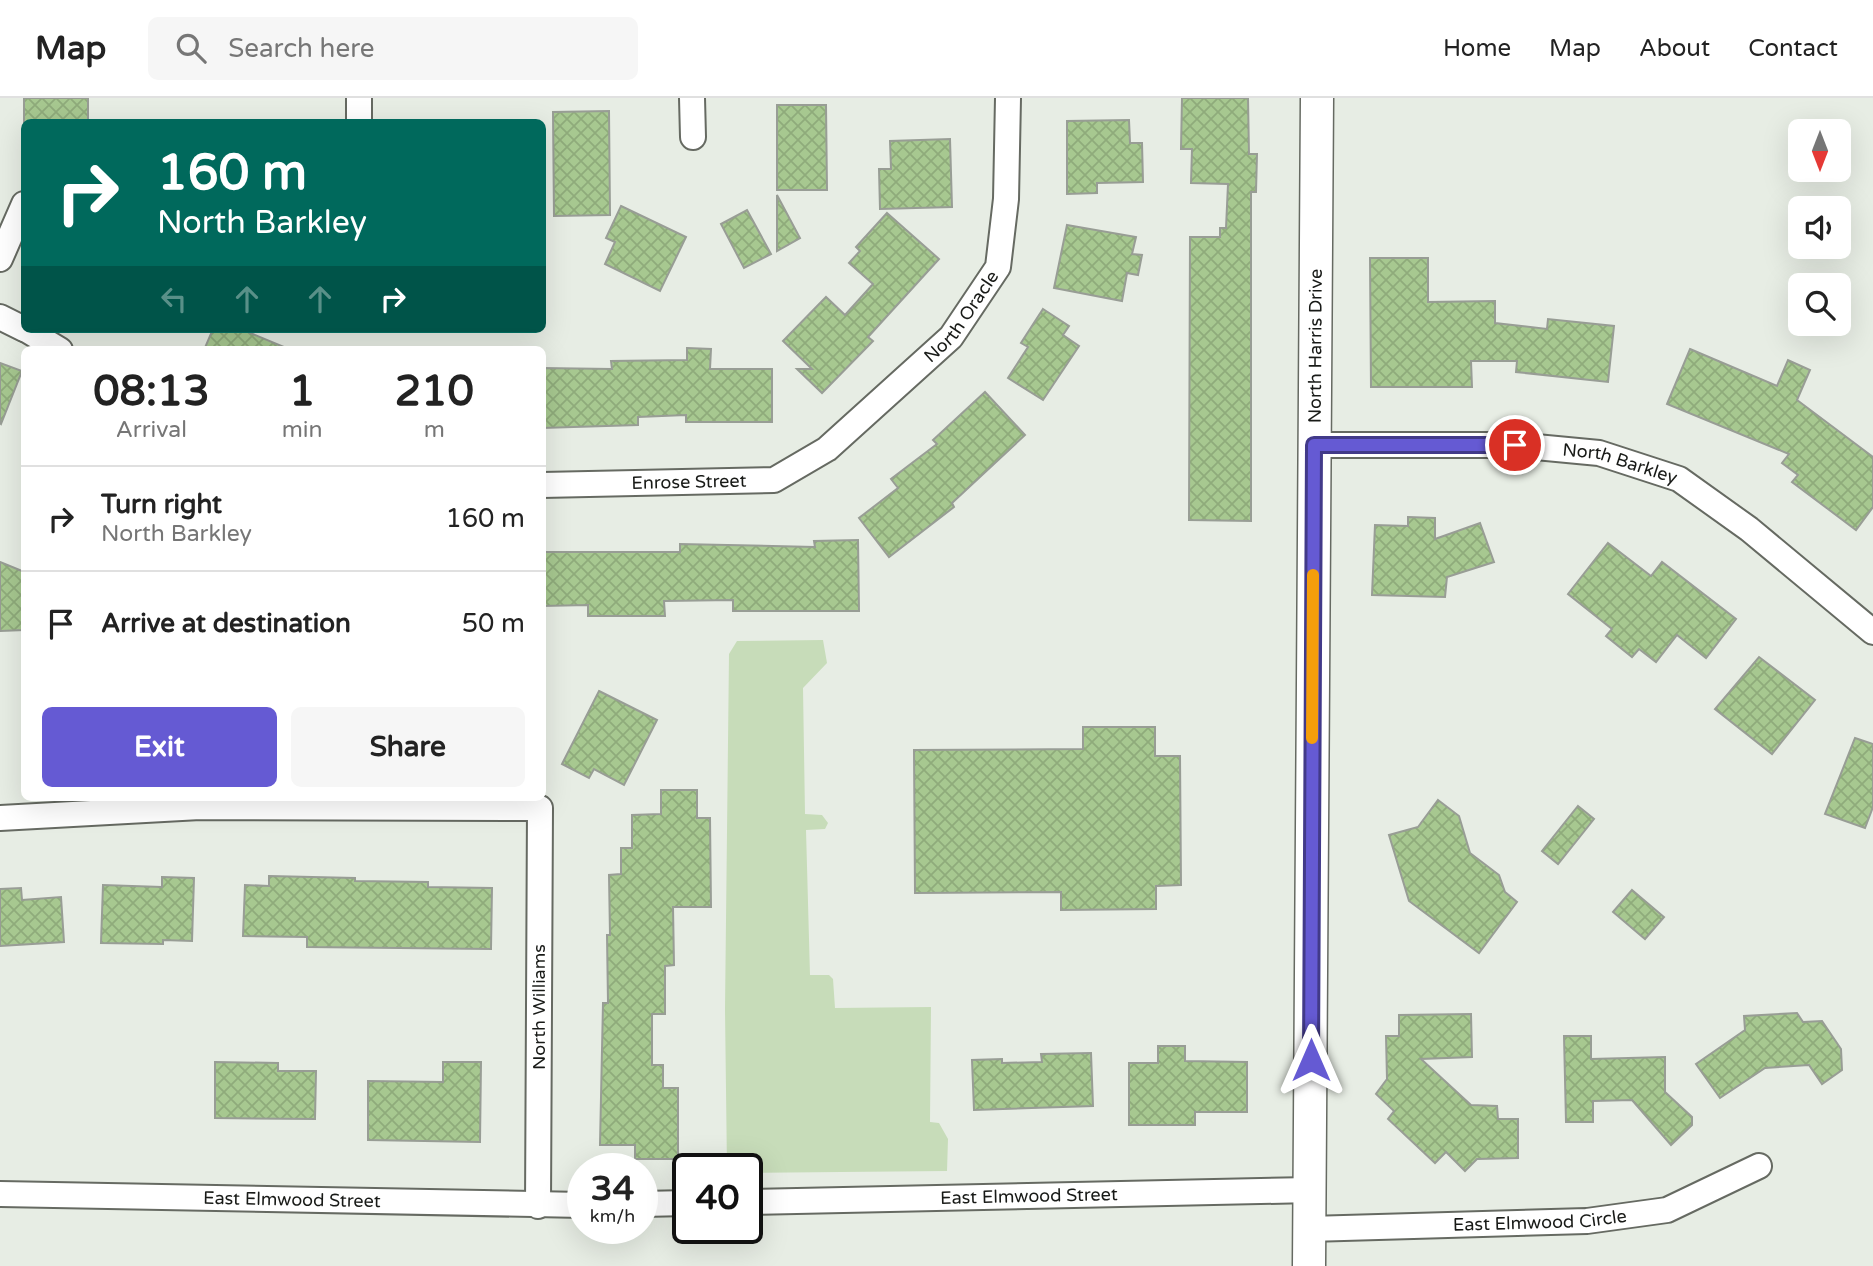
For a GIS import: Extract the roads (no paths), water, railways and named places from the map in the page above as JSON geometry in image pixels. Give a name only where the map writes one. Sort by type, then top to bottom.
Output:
[{"type":"street","points":[[359,98],[359,119]]},
{"type":"street","points":[[692,98],[693,137]]},
{"type":"street","name":"North Oracle","points":[[827,449],[951,337],[998,267],[1006,199],[1008,98]]},
{"type":"street","name":"North Harris Drive","points":[[1309,1266],[1317,98]]},
{"type":"street","points":[[0,260],[21,211]]},
{"type":"street","points":[[0,317],[21,327]]},
{"type":"street","points":[[32,333],[53,346]]},
{"type":"street","name":"North Barkley","points":[[1314,445],[1515,445],[1571,450],[1599,453],[1679,479],[1749,528],[1873,632]]},
{"type":"street","name":"Enrose Street","points":[[546,485],[774,480],[827,449]]},
{"type":"street","name":"North Williams","points":[[0,818],[200,807],[540,808],[538,1206]]},
{"type":"street","name":"East Elmwood Circle","points":[[1309,1229],[1587,1221],[1667,1210],[1759,1166]]},
{"type":"street","name":"East Elmwood Street","points":[[763,1202],[1311,1190]]},
{"type":"street","name":"East Elmwood Street","points":[[0,1194],[567,1205]]}]
